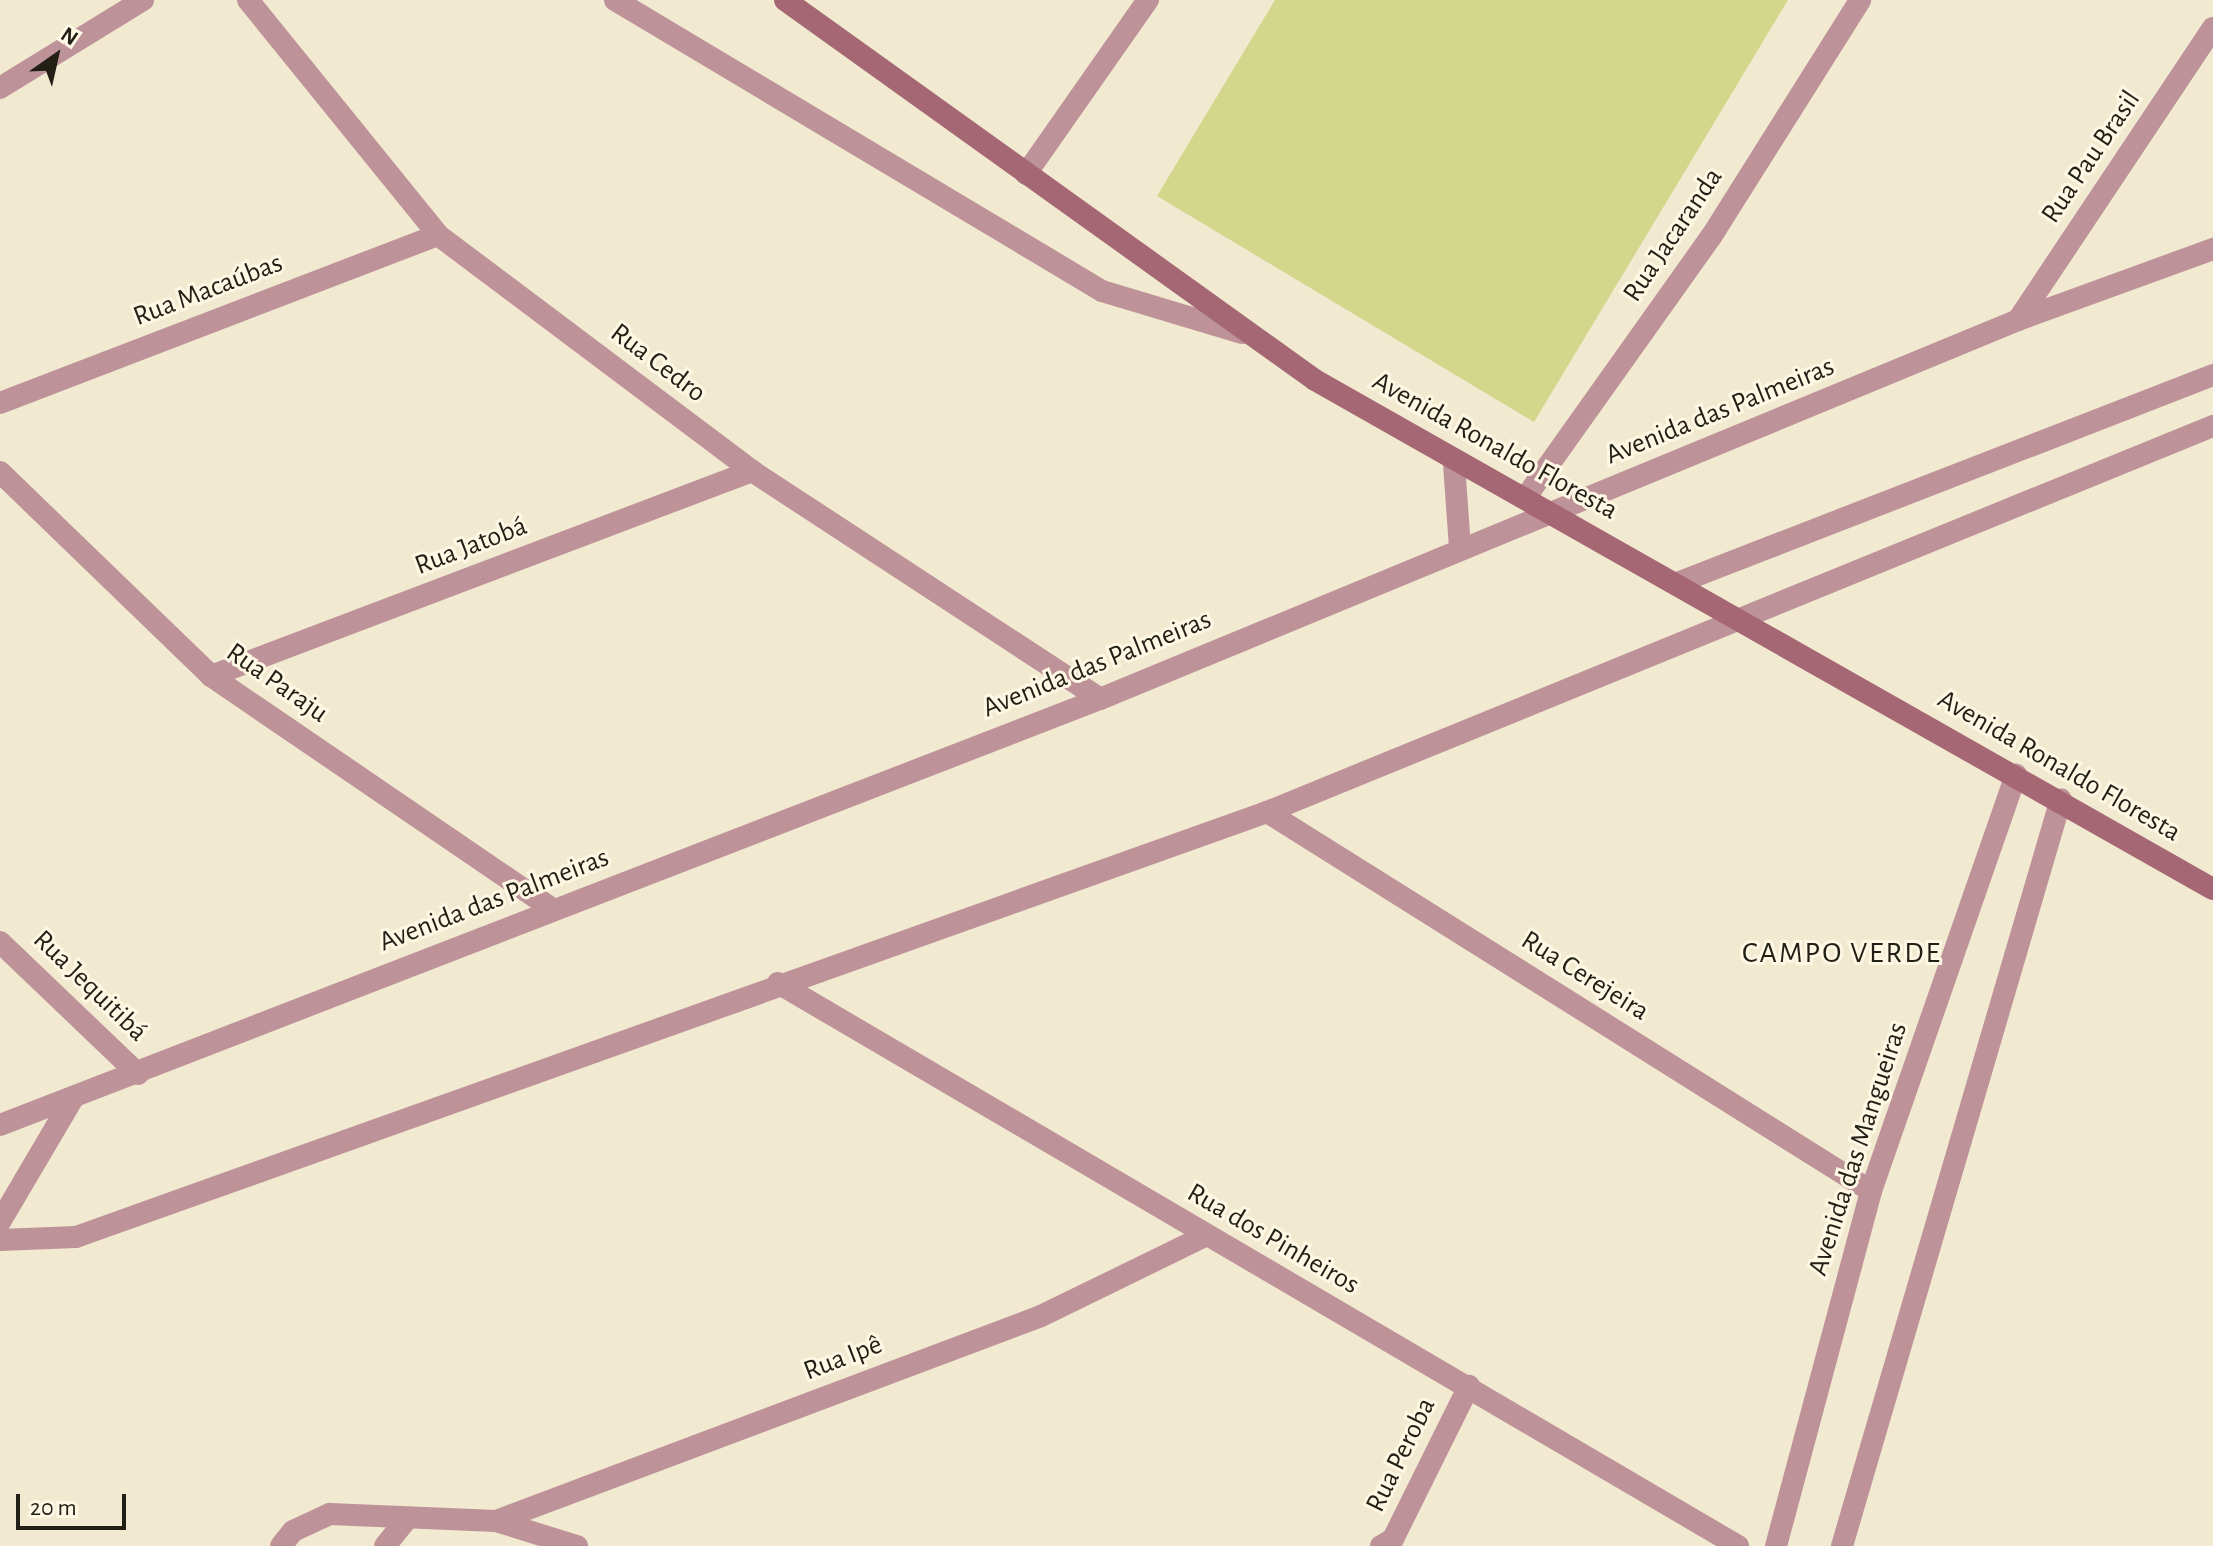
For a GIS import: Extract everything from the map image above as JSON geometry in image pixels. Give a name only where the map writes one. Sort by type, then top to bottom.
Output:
[{"type":"main road","name":"Avenida Ronaldo Floresta","points":[[785,0],[1242,333],[1454,464],[1556,511],[2213,889]]},
{"type":"street","points":[[0,88],[143,0]]},
{"type":"street","name":"Rua Cedro","points":[[248,0],[438,235],[752,471],[1100,699]]},
{"type":"street","points":[[615,0],[1102,291],[1242,333]]},
{"type":"street","points":[[1026,174],[1148,0]]},
{"type":"street","name":"Rua Jacaranda","points":[[1526,497],[1711,237],[1860,0]]},
{"type":"street","name":"Rua Pau Brasil","points":[[2018,320],[2213,28]]},
{"type":"street","name":"Rua Macaúbas","points":[[0,403],[438,235]]},
{"type":"street","name":"Avenida das Palmeiras","points":[[0,1125],[138,1074],[549,907],[1100,699],[1460,547],[1556,511],[2018,320],[2213,249]]},
{"type":"street","points":[[1680,582],[2213,375]]},
{"type":"street","points":[[0,1240],[76,1237],[778,983],[1267,812],[1738,617],[2212,428]]},
{"type":"street","points":[[1454,464],[1460,547]]},
{"type":"street","name":"Rua Jatobá","points":[[211,676],[752,471]]},
{"type":"street","name":"Rua Paraju","points":[[0,472],[211,676],[549,907]]},
{"type":"street","name":"Avenida das Mangueiras","points":[[1776,1546],[1871,1191],[2016,775]]},
{"type":"street","points":[[1842,1546],[2061,799]]},
{"type":"street","name":"Rua Cerejeira","points":[[1267,812],[1871,1191]]},
{"type":"street","name":"Rua Jequitibá","points":[[0,942],[138,1074]]},
{"type":"street","name":"Rua dos Pinheiros","points":[[778,983],[1738,1546]]},
{"type":"street","points":[[0,1222],[72,1100]]},
{"type":"street","name":"Rua Ipê","points":[[496,1521],[1041,1316],[1205,1236]]},
{"type":"street","name":"Rua Peroba","points":[[1381,1546],[1393,1539],[1469,1386]]},
{"type":"street","points":[[281,1546],[293,1531],[330,1514],[496,1521],[577,1546]]},
{"type":"street","points":[[385,1546],[407,1519]]},
{"type":"green space","points":[[1275,0],[1788,0],[1534,422],[1157,196]]},
{"type":"district","name":"CAMPO VERDE","points":[[1842,953]]}]
